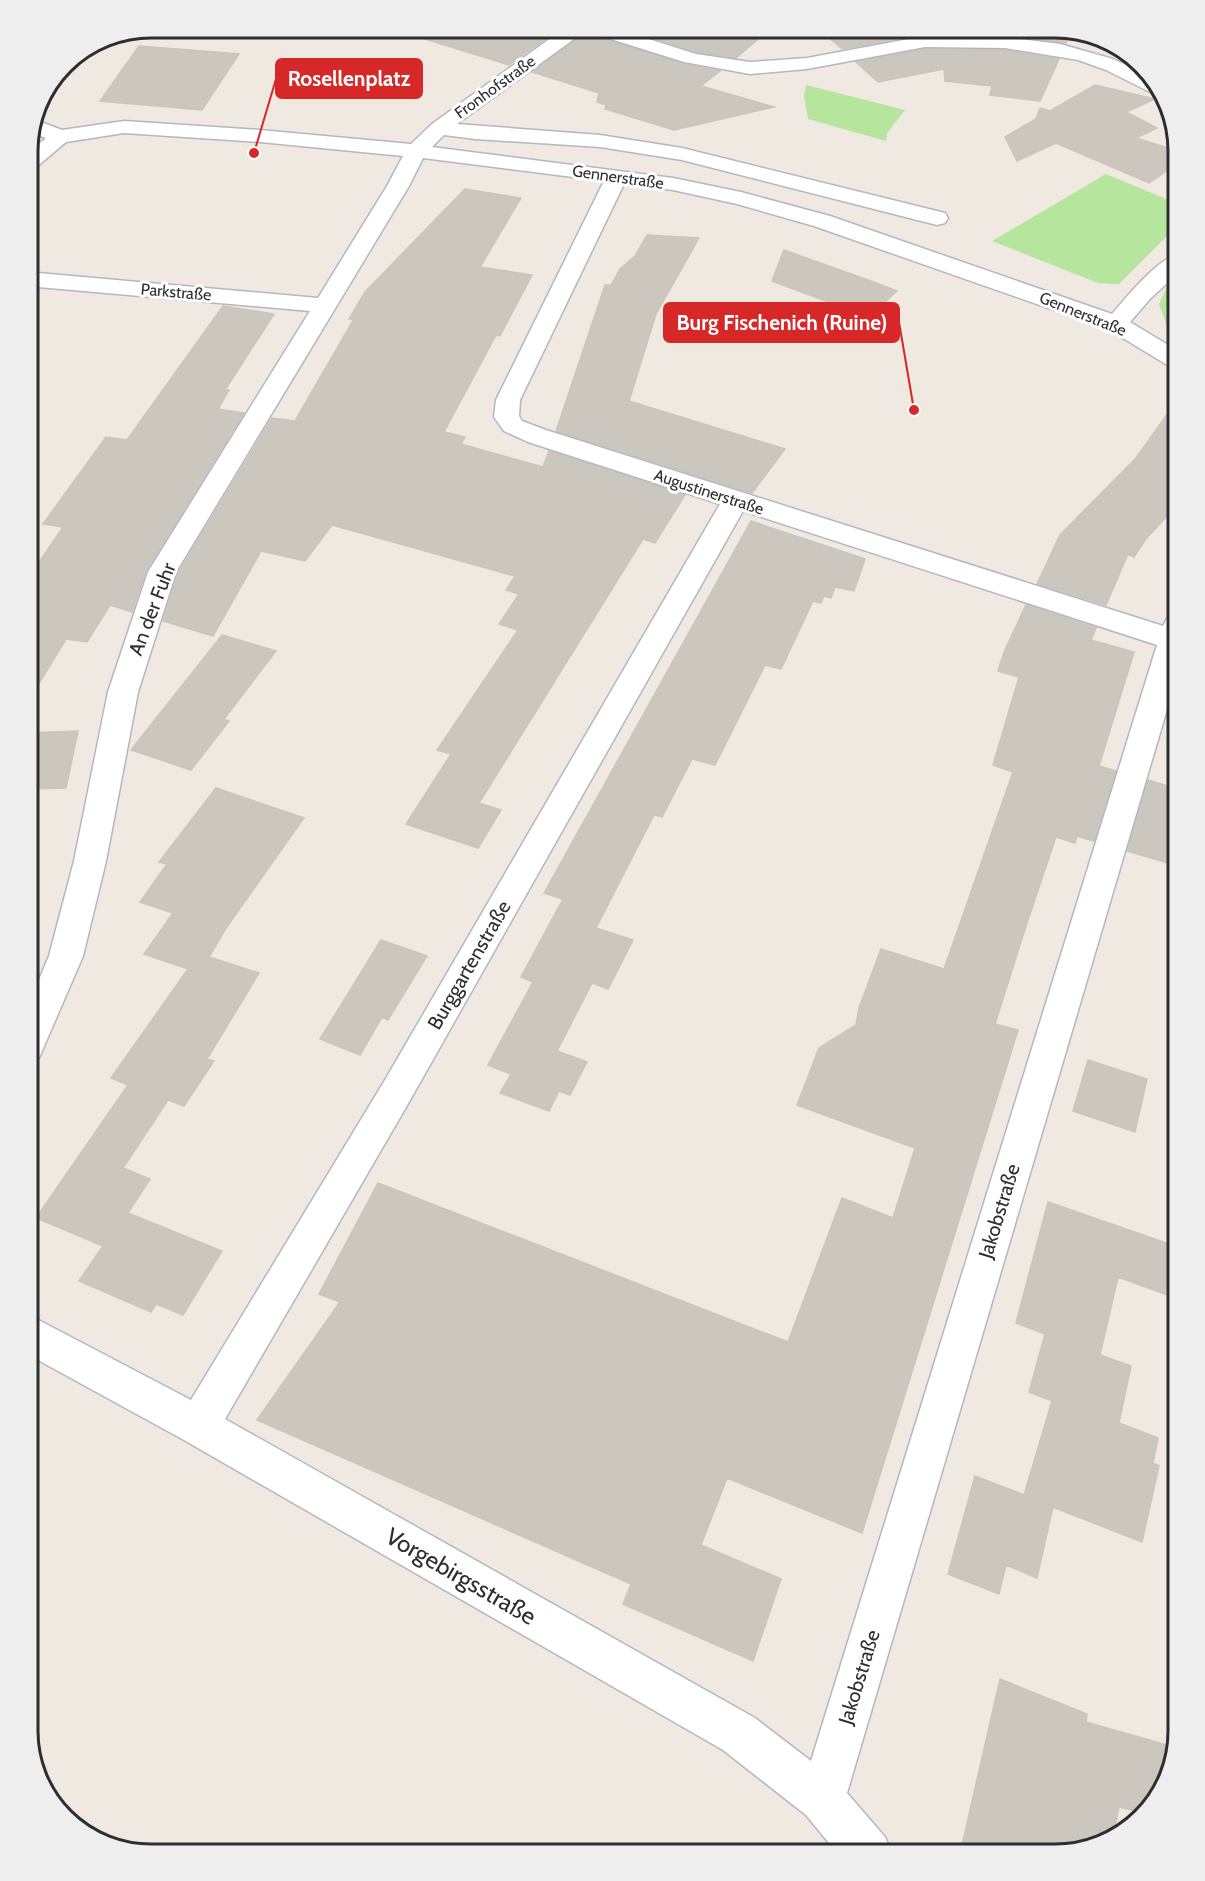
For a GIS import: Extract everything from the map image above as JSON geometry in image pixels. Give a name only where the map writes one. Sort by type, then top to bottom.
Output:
[{"type":"street","name":"Fronhofstraße","points":[[416,151],[439,128],[563,38]]},
{"type":"street","points":[[628,38],[711,63],[748,68],[798,65],[929,40],[983,40],[1078,54],[1104,62],[1143,81]]},
{"type":"street","name":"Gennerstraße","points":[[60,137],[124,127],[416,151],[674,184],[741,198],[822,220],[984,276],[1116,324],[1168,355]]},
{"type":"street","points":[[38,156],[60,137],[40,128]]},
{"type":"street","points":[[439,128],[475,133],[600,141],[682,154],[937,218]]},
{"type":"street","name":"An der Fuhr","points":[[38,1022],[66,956],[90,861],[123,692],[162,572],[398,186],[416,151]]},
{"type":"street","name":"Augustinerstraße","points":[[617,176],[508,400],[506,417],[513,426],[735,501],[1168,630]]},
{"type":"street","points":[[1116,324],[1142,294],[1168,270]]},
{"type":"street","name":"Parkstraße","points":[[38,280],[324,305]]},
{"type":"street","name":"Burggartenstraße","points":[[198,1426],[397,1091],[735,501]]},
{"type":"street","name":"Jakobstraße","points":[[822,1799],[1168,655]]},
{"type":"street","name":"Vorgebirgsstraße","points":[[38,1339],[198,1426],[739,1734],[822,1799],[859,1844]]},
{"type":"green space","points":[[806,85],[905,110],[887,133],[886,141],[808,119],[804,96]]},
{"type":"green space","points":[[1106,174],[1168,200],[1168,235],[1119,284],[1098,283],[992,241]]},
{"type":"green space","points":[[1168,285],[1168,329],[1159,304]]},
{"type":"building","points":[[421,38],[547,38],[509,65]]},
{"type":"building","points":[[578,38],[601,38],[684,64],[720,71],[701,86],[774,107],[674,130],[605,109],[606,105],[597,102],[599,93],[532,72]]},
{"type":"building","points":[[653,38],[759,38],[736,58],[697,52]]},
{"type":"building","points":[[830,38],[903,38],[842,49]]},
{"type":"building","points":[[1028,38],[1068,39],[1066,43]]},
{"type":"building","points":[[139,46],[239,54],[202,110],[100,101]]},
{"type":"building","points":[[925,49],[1005,50],[1059,59],[1040,101],[990,95],[992,86],[945,81],[944,69],[878,82],[856,62]]},
{"type":"building","points":[[1095,85],[1155,99],[1126,112],[1157,128],[1136,138],[1168,148],[1168,170],[1149,183],[1056,143],[1017,161],[1005,137],[1036,119],[1040,108],[1050,111]]},
{"type":"building","points":[[465,189],[521,198],[480,267],[532,275],[500,336],[496,335],[444,432],[465,437],[461,444],[543,467],[549,451],[685,495],[655,543],[643,539],[479,803],[501,810],[478,848],[406,824],[451,754],[437,750],[518,630],[499,624],[519,594],[506,590],[515,576],[332,525],[305,561],[261,551],[213,636],[163,621],[178,573],[272,418],[295,421],[354,319],[349,319],[365,292]]},
{"type":"building","points":[[647,235],[699,238],[656,314],[629,401],[785,449],[752,493],[556,431],[605,285],[611,285],[620,269],[635,256]]},
{"type":"building","points":[[784,250],[897,291],[868,317],[772,281]]},
{"type":"building","points":[[223,306],[274,314],[225,390],[229,390],[218,409],[244,413],[146,571],[132,612],[110,605],[87,642],[66,639],[38,685],[38,564],[63,527],[43,524],[106,437],[127,440]]},
{"type":"building","points":[[1168,413],[1168,515],[1145,540],[1134,557],[1128,554],[1106,605],[1037,584],[1060,535],[1136,458]]},
{"type":"building","points":[[751,521],[865,559],[854,591],[835,587],[831,598],[824,596],[821,603],[813,601],[781,669],[765,665],[715,765],[692,759],[662,817],[654,815],[596,928],[633,940],[608,989],[592,983],[557,1051],[587,1062],[570,1095],[559,1091],[549,1111],[500,1093],[511,1074],[488,1065],[533,982],[521,977],[563,899],[544,893]]},
{"type":"building","points":[[1026,605],[1096,628],[1091,640],[1134,652],[1099,766],[1116,771],[1094,841],[1077,836],[1075,843],[1056,837],[1026,926],[995,1024],[1018,1030],[862,1533],[727,1478],[701,1545],[781,1579],[753,1661],[623,1604],[631,1584],[257,1420],[340,1302],[319,1294],[378,1183],[788,1342],[842,1198],[893,1218],[915,1148],[797,1105],[819,1048],[856,1025],[859,1008],[881,949],[944,969],[1013,772],[993,765],[1019,677],[998,671],[1004,652]]},
{"type":"building","points":[[222,635],[276,651],[224,719],[229,721],[191,770],[131,750]]},
{"type":"building","points":[[78,731],[66,788],[38,789],[38,733]]},
{"type":"building","points":[[1148,780],[1168,786],[1168,863],[1127,851]]},
{"type":"building","points":[[216,788],[304,818],[226,928],[209,957],[259,973],[207,1059],[214,1061],[184,1106],[168,1100],[123,1168],[150,1179],[128,1213],[222,1251],[183,1315],[156,1304],[151,1312],[79,1281],[103,1246],[38,1219],[38,1215],[128,1085],[111,1078],[188,969],[144,954],[173,913],[140,902],[167,864],[159,862]]},
{"type":"building","points":[[381,940],[427,956],[388,1020],[382,1017],[360,1055],[320,1039]]},
{"type":"building","points":[[1088,1060],[1147,1079],[1135,1132],[1073,1111]]},
{"type":"building","points":[[1048,1202],[1168,1244],[1168,1295],[1118,1277],[1100,1355],[1131,1366],[1119,1423],[1158,1438],[1153,1463],[1159,1466],[1142,1542],[1053,1507],[1037,1578],[1006,1565],[999,1594],[948,1574],[975,1476],[1024,1495],[1052,1401],[1029,1392],[1045,1334],[1016,1323]]},
{"type":"building","points":[[1000,1679],[1087,1714],[1086,1722],[1167,1745],[1159,1774],[1144,1799],[1134,1810],[1119,1807],[1116,1825],[1098,1835],[1084,1840],[1054,1844],[962,1844]]},
{"type":"place","name":"Rosellenplatz","points":[[254,153]]},
{"type":"place","name":"Burg Fischenich (Ruine)","points":[[914,410]]}]
